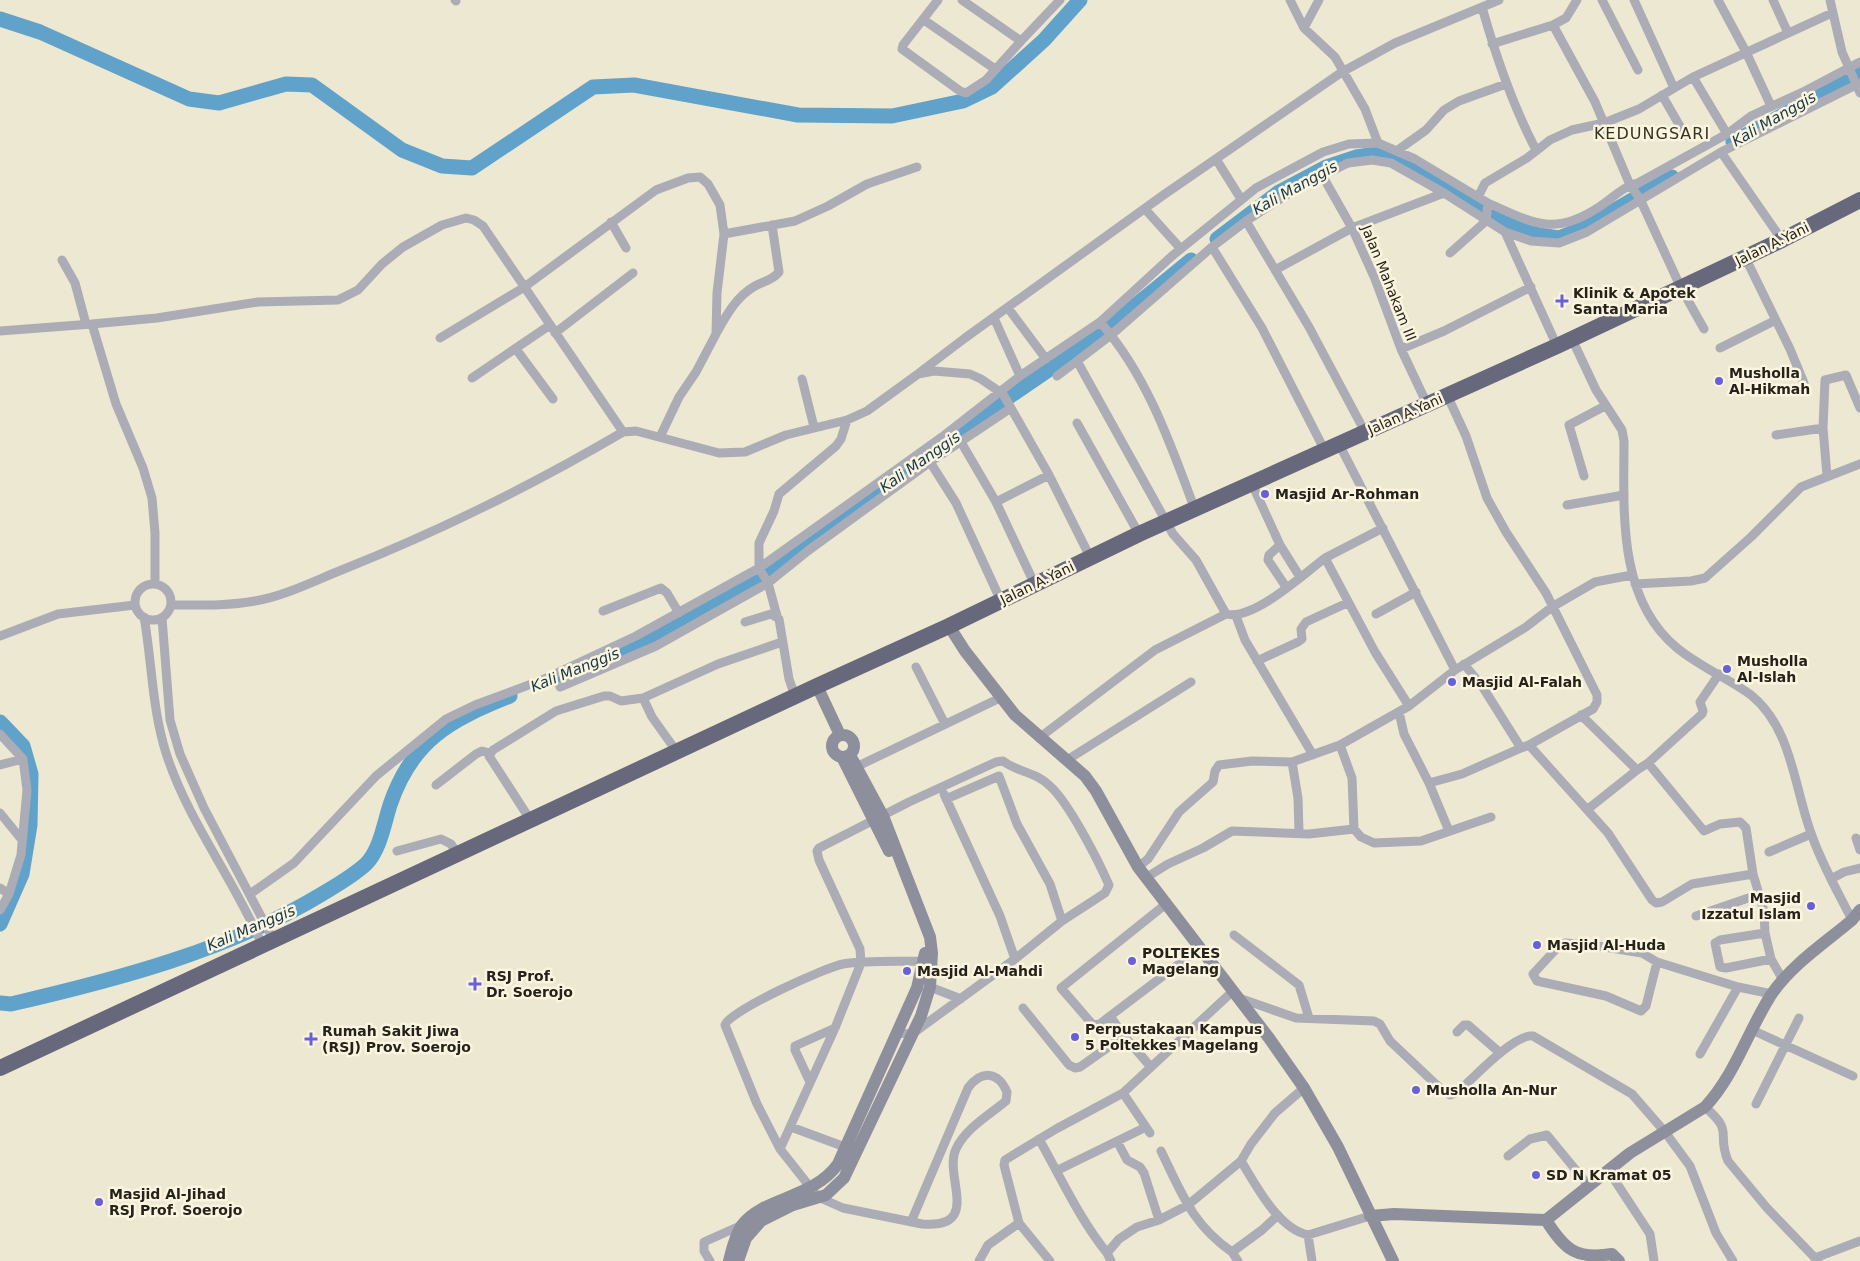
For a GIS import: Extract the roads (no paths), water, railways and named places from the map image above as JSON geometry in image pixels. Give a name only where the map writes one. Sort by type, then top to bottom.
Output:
[{"type":"highway","name":"Jalan A.Yani","points":[[2,1064],[266,938],[458,855],[795,696],[949,626],[1139,534],[1557,346],[1745,258],[1860,200]]},
{"type":"street","points":[[938,0],[903,45],[903,51],[960,91],[966,93],[979,86],[1060,0]]},
{"type":"street","points":[[962,0],[1021,42]]},
{"type":"street","points":[[1290,0],[1304,28],[1335,57],[1365,110],[1378,143]]},
{"type":"street","points":[[1304,28],[1319,0]]},
{"type":"street","points":[[172,605],[218,606],[257,601],[294,589],[434,532],[545,478],[623,432],[636,431],[719,453],[745,452],[786,435],[847,420],[867,411],[1145,208],[1342,72],[1395,44],[1499,0]]},
{"type":"street","points":[[1492,44],[1553,25],[1566,18],[1576,0]]},
{"type":"street","points":[[1602,0],[1638,70]]},
{"type":"street","points":[[1634,0],[1674,88]]},
{"type":"street","points":[[1718,0],[1746,52],[1771,106]]},
{"type":"street","points":[[1773,0],[1788,33]]},
{"type":"street","points":[[1057,376],[1111,335],[1212,247],[1246,221],[1322,175],[1348,163],[1372,160],[1392,163],[1505,232],[1530,241],[1559,243],[1587,232],[1639,198],[1721,152],[1858,86],[1849,71],[1830,0]]},
{"type":"street","points":[[1482,7],[1492,44],[1516,111],[1536,150]]},
{"type":"street","points":[[1478,197],[1485,183],[1550,140],[1572,130],[1604,123],[1639,109],[1693,77],[1832,13]]},
{"type":"street","points":[[924,20],[995,69]]},
{"type":"street","points":[[1553,25],[1604,123],[1632,187],[1681,288],[1704,329]]},
{"type":"street","points":[[250,894],[294,863],[376,776],[446,719],[475,705],[542,680],[679,613],[760,569],[1002,393],[1020,376],[1100,323],[1181,249],[1241,199],[1293,166],[1323,152],[1349,144],[1378,143],[1398,150],[1488,204],[1532,222],[1552,226],[1581,218],[1638,183],[1727,134],[1751,116],[1849,71],[1860,62]]},
{"type":"street","points":[[1693,77],[1727,134]]},
{"type":"street","points":[[1398,150],[1426,130],[1444,110],[1459,101],[1506,84]]},
{"type":"street","points":[[1662,95],[1685,135]]},
{"type":"street","points":[[1721,152],[1782,240]]},
{"type":"street","points":[[1216,159],[1241,199]]},
{"type":"street","points":[[724,234],[795,221],[828,206],[867,184],[917,167]]},
{"type":"street","name":"Jalan Mahakam III","points":[[1322,175],[1352,228],[1375,279],[1401,349],[1426,404]]},
{"type":"street","points":[[440,338],[523,288],[656,190],[688,178],[700,176],[708,184],[720,205],[724,234],[717,293],[716,334]]},
{"type":"street","points":[[1275,270],[1352,228],[1444,193]]},
{"type":"street","points":[[1450,253],[1486,221],[1488,204]]},
{"type":"street","points":[[1145,208],[1181,249]]},
{"type":"street","points":[[0,331],[157,318],[258,302],[338,300],[358,290],[382,264],[403,248],[442,225],[466,218],[474,220],[483,226],[523,288],[623,432]]},
{"type":"street","points":[[1246,221],[1309,327],[1365,432]]},
{"type":"street","points":[[611,222],[626,248]]},
{"type":"street","points":[[660,437],[683,388],[696,372],[737,300],[755,286],[773,278],[779,272],[772,225]]},
{"type":"street","points":[[1505,232],[1557,346]]},
{"type":"street","points":[[1212,247],[1382,528],[1455,670]]},
{"type":"street","points":[[1745,258],[1776,320],[1804,383]]},
{"type":"street","points":[[62,260],[76,283],[116,404],[143,468],[152,498],[155,533],[155,584]]},
{"type":"street","points":[[472,378],[516,349],[552,329],[633,273]]},
{"type":"street","points":[[1401,349],[1444,331],[1531,287]]},
{"type":"street","points":[[1008,308],[1046,359]]},
{"type":"street","points":[[994,318],[1020,376]]},
{"type":"street","points":[[1720,348],[1776,320]]},
{"type":"street","points":[[1100,323],[1111,335],[1141,381],[1172,448],[1195,510]]},
{"type":"street","points":[[1241,1161],[1266,1201],[1278,1215],[1291,1229],[1308,1235],[1370,1216],[1394,1214],[1546,1220],[1608,1170],[1705,1107],[1714,1097],[1772,994],[1783,980],[1856,915],[1832,879],[1811,834],[1778,726],[1758,701],[1678,649],[1652,621],[1633,579],[1623,510],[1624,441],[1622,430],[1605,406],[1572,339]]},
{"type":"street","points":[[516,349],[553,399]]},
{"type":"street","points":[[1077,361],[1105,415],[1175,537],[1196,560],[1226,614]]},
{"type":"street","points":[[918,374],[934,371],[970,374],[1002,393],[1049,475],[1090,557]]},
{"type":"street","points":[[1827,476],[1824,428],[1826,379],[1846,375],[1860,408]]},
{"type":"street","points":[[802,379],[814,427]]},
{"type":"street","points":[[1429,784],[1462,774],[1525,747],[1593,709],[1597,702],[1597,695],[1546,593],[1506,532],[1487,498],[1466,436],[1447,394]]},
{"type":"street","points":[[560,687],[656,646],[768,582],[930,462],[1010,406]]},
{"type":"street","points":[[1584,476],[1569,425],[1605,406]]},
{"type":"street","points":[[795,696],[782,642],[780,622],[768,582],[760,569],[759,542],[771,518],[779,494],[836,446],[841,440],[847,420]]},
{"type":"street","points":[[1077,423],[1139,534]]},
{"type":"street","points":[[1776,435],[1824,428]]},
{"type":"street","points":[[961,442],[996,502],[1035,585]]},
{"type":"street","points":[[930,462],[956,503],[1001,601]]},
{"type":"street","points":[[1143,872],[1148,859],[1179,812],[1213,782],[1214,771],[1219,765],[1252,761],[1292,762],[1340,745],[1410,706],[1464,664],[1526,627],[1552,607],[1596,582],[1633,579],[1691,581],[1705,578],[1751,537],[1801,487],[1860,464]]},
{"type":"street","points":[[996,502],[1049,475]]},
{"type":"street","points":[[1252,484],[1280,545],[1300,577]]},
{"type":"street","points":[[1568,505],[1624,495]]},
{"type":"street","points":[[1039,738],[1155,650],[1226,614],[1236,616],[1264,604],[1325,558],[1382,528]]},
{"type":"street","points":[[1280,545],[1269,555],[1268,560],[1286,587]]},
{"type":"street","points":[[1325,558],[1347,603],[1410,706]]},
{"type":"street","points":[[135,605],[140,589],[155,584],[166,588],[172,599],[172,605],[162,618],[153,620],[144,618]]},
{"type":"street","points":[[603,611],[662,588],[679,613]]},
{"type":"street","points":[[1376,614],[1416,592]]},
{"type":"street","points":[[1257,661],[1302,639],[1301,629],[1306,622],[1347,603]]},
{"type":"street","points":[[135,605],[144,618],[150,652],[157,724],[166,755],[216,859],[248,915],[266,938]]},
{"type":"street","points":[[0,636],[58,614],[135,605]]},
{"type":"street","points":[[745,622],[771,614],[777,616]]},
{"type":"street","points":[[1236,616],[1245,640],[1312,755]]},
{"type":"street","points":[[162,618],[166,681],[174,736],[204,808],[259,913],[266,938]]},
{"type":"street","points":[[949,626],[1000,698],[1039,738],[1085,776],[1096,791],[1143,872],[1236,994],[1304,1088],[1338,1147],[1393,1261]]},
{"type":"street","points":[[436,785],[476,754],[482,751],[490,753],[556,711],[604,696],[610,696],[621,701],[643,698],[718,664],[782,642]]},
{"type":"street","points":[[1464,664],[1525,747],[1588,809],[1608,833],[1652,900],[1656,903],[1662,902],[1692,884],[1752,874]]},
{"type":"street","points":[[916,666],[945,724]]},
{"type":"street","points":[[1588,809],[1637,770],[1648,764],[1702,714],[1700,702],[1719,674]]},
{"type":"street","points":[[1067,760],[1191,682]]},
{"type":"street","points":[[817,686],[840,735]]},
{"type":"street","points":[[643,698],[652,717],[677,752]]},
{"type":"street","points":[[858,766],[1000,698]]},
{"type":"street","points":[[1399,712],[1404,734],[1429,784],[1449,831]]},
{"type":"street","points":[[1581,715],[1637,770]]},
{"type":"street","points":[[0,734],[23,759],[27,790],[21,855],[9,894],[0,910]]},
{"type":"street","points":[[738,1261],[746,1238],[761,1221],[815,1192],[830,1175],[845,1147],[917,988],[924,960],[925,939],[922,928],[858,766],[846,756],[835,754],[832,747],[834,739],[840,735],[848,735],[854,741],[855,749],[846,756]]},
{"type":"street","points":[[1340,745],[1352,778],[1354,829],[1361,837],[1374,843],[1421,841],[1491,817]]},
{"type":"street","points":[[490,753],[489,759],[530,821]]},
{"type":"street","points":[[710,1261],[704,1251],[704,1242],[742,1225],[753,1214],[815,1192],[831,1192],[844,1178],[921,1016],[930,988],[930,937],[878,818],[846,756]]},
{"type":"street","points":[[0,765],[23,759]]},
{"type":"street","points":[[780,1149],[835,1028],[861,963],[860,949],[817,851],[822,845],[1000,761],[1011,767],[1032,773],[1050,785],[1100,865],[1108,885],[1105,893],[1062,921],[1015,959],[912,1034],[896,1033]]},
{"type":"street","points":[[1292,762],[1298,798],[1299,833]]},
{"type":"street","points":[[1648,764],[1704,830],[1720,824],[1740,822],[1744,824],[1752,874],[1764,911],[1765,933],[1771,960],[1783,980]]},
{"type":"street","points":[[946,799],[999,776],[1011,767]]},
{"type":"street","points":[[999,776],[1018,824],[1050,884],[1062,921]]},
{"type":"street","points":[[941,789],[1000,916],[1015,959]]},
{"type":"street","points":[[0,813],[22,840]]},
{"type":"street","points":[[1143,872],[1168,864],[1203,848],[1232,831],[1309,834],[1354,829]]},
{"type":"street","points":[[1769,852],[1811,834]]},
{"type":"street","points":[[1856,838],[1860,850]]},
{"type":"street","points":[[397,851],[441,839],[451,844],[458,855]]},
{"type":"street","points":[[216,859],[227,852]]},
{"type":"street","points":[[1832,879],[1844,872],[1860,868]]},
{"type":"street","points":[[0,888],[9,894]]},
{"type":"street","points":[[1696,916],[1760,894]]},
{"type":"street","points":[[1166,904],[1061,988],[1093,1025],[1100,1024],[1200,948]]},
{"type":"street","points":[[1765,933],[1720,940],[1714,946],[1722,968],[1771,960]]},
{"type":"street","points":[[1234,935],[1299,986],[1309,1018]]},
{"type":"street","points":[[1657,962],[1646,1006],[1641,1011],[1606,996],[1537,981],[1533,974],[1556,948],[1565,943],[1592,945],[1642,953],[1657,962],[1738,987],[1772,994]]},
{"type":"street","points":[[911,1222],[966,1092],[976,1078],[985,1074],[990,1074],[1005,1087],[1008,1097],[1006,1101],[964,1136],[955,1151],[952,1158],[958,1196],[956,1210],[945,1221],[936,1224],[911,1222],[843,1208],[815,1192],[780,1149],[757,1104],[726,1030],[726,1020],[808,977],[837,966],[924,960]]},
{"type":"street","points":[[1700,1054],[1738,987]]},
{"type":"street","points":[[930,988],[961,999]]},
{"type":"street","points":[[1236,994],[1296,1018],[1374,1021],[1380,1024],[1395,1046],[1442,1090],[1450,1095],[1458,1092],[1499,1052],[1524,1036],[1533,1036],[1632,1094],[1665,1132],[1690,1166],[1716,1233],[1734,1261]]},
{"type":"street","points":[[1050,1261],[1019,1223],[1003,1163],[1039,1140],[1123,1093],[1150,1066],[1236,994]]},
{"type":"street","points":[[1023,1008],[1069,1065],[1074,1068],[1080,1067],[1124,1036]]},
{"type":"street","points":[[1110,1016],[1124,1036],[1150,1066]]},
{"type":"street","points":[[1756,1104],[1800,1018]]},
{"type":"street","points":[[1457,1032],[1464,1024],[1468,1025],[1499,1052]]},
{"type":"street","points":[[810,1082],[795,1050],[795,1046],[835,1028]]},
{"type":"street","points":[[1752,1030],[1853,1076]]},
{"type":"street","points":[[1039,1140],[1058,1170],[1073,1203],[1109,1257],[1119,1238],[1137,1227],[1158,1220],[1188,1205],[1241,1161],[1251,1144],[1275,1113],[1304,1088]]},
{"type":"street","points":[[1058,1170],[1117,1142],[1148,1130],[1123,1093]]},
{"type":"street","points":[[1705,1107],[1718,1118],[1724,1128],[1725,1153],[1728,1161],[1767,1208],[1817,1260],[1860,1241]]},
{"type":"street","points":[[791,1127],[845,1147]]},
{"type":"street","points":[[1508,1156],[1530,1139],[1547,1135],[1589,1186]]},
{"type":"street","points":[[1117,1142],[1127,1160],[1140,1167],[1144,1174],[1158,1220]]},
{"type":"street","points":[[1161,1151],[1188,1205],[1201,1226],[1213,1239],[1232,1252],[1238,1261]]},
{"type":"street","points":[[1608,1170],[1650,1234],[1654,1261]]},
{"type":"street","points":[[1232,1252],[1262,1230],[1278,1215]]},
{"type":"street","points":[[1546,1220],[1555,1234],[1571,1251],[1584,1256],[1612,1254],[1620,1261]]},
{"type":"street","points":[[979,1261],[988,1245],[1019,1223]]},
{"type":"street","points":[[729,1261],[742,1225]]},
{"type":"street","points":[[1308,1235],[1312,1261]]},
{"type":"waterway","points":[[0,19],[40,32],[189,99],[219,103],[286,84],[312,85],[402,150],[442,166],[472,168],[593,87],[634,85],[798,115],[892,116],[963,101],[992,87],[1044,40],[1080,0]]},
{"type":"waterway","name":"Kali Manggis","points":[[1733,142],[1851,78],[1860,71]]},
{"type":"waterway","name":"Kali Manggis","points":[[1217,239],[1279,192],[1326,167],[1356,157],[1391,152],[1440,179],[1515,227],[1539,235],[1559,238],[1582,229],[1672,177]]},
{"type":"waterway","name":"Kali Manggis","points":[[552,679],[641,643],[748,583],[965,427],[1098,336],[1191,260]]},
{"type":"waterway","name":"Kali Manggis","points":[[0,1003],[11,1004],[91,985],[171,961],[249,931],[286,914],[333,887],[366,864],[375,852],[399,783],[422,748],[451,724],[510,696]]},
{"type":"waterway","name":"Kali Manggis","points":[[0,722],[23,746],[31,774],[30,825],[22,874],[0,924]]},
{"type":"place","name":"Klinik & Apotek Santa Maria","points":[[1562,301]]},
{"type":"place","name":"Musholla Al-Hikmah","points":[[1719,381]]},
{"type":"place","name":"Masjid Ar-Rohman","points":[[1265,494]]},
{"type":"place","name":"Musholla Al-Islah","points":[[1727,669]]},
{"type":"place","name":"Masjid Al-Falah","points":[[1452,682]]},
{"type":"place","name":"Masjid Izzatul Islam","points":[[1811,906]]},
{"type":"place","name":"Masjid Al-Huda","points":[[1537,945]]},
{"type":"place","name":"POLTEKES Magelang","points":[[1132,961]]},
{"type":"place","name":"Masjid Al-Mahdi","points":[[907,971]]},
{"type":"place","name":"RSJ Prof. Dr. Soerojo","points":[[475,984]]},
{"type":"place","name":"Perpustakaan Kampus 5 Poltekkes Magelang","points":[[1075,1037]]},
{"type":"place","name":"Rumah Sakit Jiwa (RSJ) Prov. Soerojo","points":[[311,1039]]},
{"type":"place","name":"Musholla An-Nur","points":[[1416,1090]]},
{"type":"place","name":"SD N Kramat 05","points":[[1536,1175]]},
{"type":"place","name":"Masjid Al-Jihad RSJ Prof. Soerojo","points":[[99,1202]]},
{"type":"district","name":"KEDUNGSARI","points":[[1652,133]]}]
